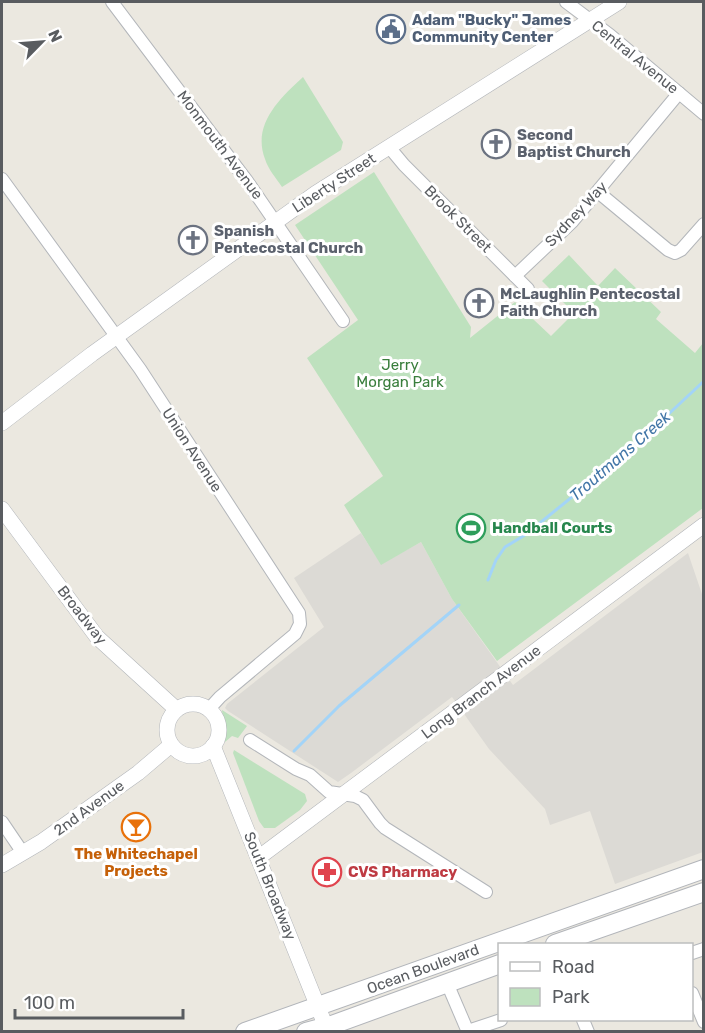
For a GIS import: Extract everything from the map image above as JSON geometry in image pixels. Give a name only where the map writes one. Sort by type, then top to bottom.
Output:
[{"type":"main road","name":"Ocean Boulevard","points":[[245,1032],[704,869]]},
{"type":"main road","points":[[561,943],[704,892]]},
{"type":"main road","name":"Ocean Boulevard","points":[[306,1032],[326,1027],[498,965]]},
{"type":"street","name":"Monmouth Avenue","points":[[112,2],[276,221],[343,321]]},
{"type":"street","name":"Central Avenue","points":[[566,2],[704,114]]},
{"type":"street","name":"Liberty Street","points":[[2,423],[276,221],[619,2]]},
{"type":"street","name":"Sydney Way","points":[[515,276],[572,222],[679,93]]},
{"type":"street","name":"Brook Street","points":[[389,147],[404,165],[528,289]]},
{"type":"street","name":"Union Avenue","points":[[2,179],[117,337],[299,613],[300,624],[295,634],[220,697],[209,709]]},
{"type":"street","points":[[598,192],[668,250],[675,253],[681,250],[704,224]]},
{"type":"street","name":"Broadway","points":[[2,509],[102,642],[176,709]]},
{"type":"street","name":"Long Branch Avenue","points":[[258,858],[704,525]]},
{"type":"street","points":[[189,703],[203,705],[209,709],[215,715],[219,731],[213,746],[207,752],[192,756],[184,755],[171,745],[167,738],[167,722],[176,709],[189,703]]},
{"type":"street","points":[[250,740],[296,769],[310,775],[327,790],[363,800],[385,828],[486,892]]},
{"type":"street","name":"2nd Avenue","points":[[2,865],[41,842],[138,773],[171,745]]},
{"type":"street","name":"South Broadway","points":[[213,746],[326,1027]]},
{"type":"street","points":[[2,822],[23,853]]},
{"type":"street","points":[[447,983],[468,1031],[498,1021]]},
{"type":"street","points":[[693,995],[704,1022]]},
{"type":"shaded area","points":[[361,533],[381,564],[421,542],[452,599],[513,685],[688,553],[704,600],[703,852],[615,884],[590,811],[550,825],[545,809],[489,749],[452,697],[338,782],[228,711],[225,708],[227,704],[324,627],[294,578]]},
{"type":"green space","points":[[303,77],[343,142],[341,150],[282,187],[266,163],[262,135],[265,124],[277,104]]},
{"type":"green space","name":"Jerry Morgan Park","points":[[374,172],[471,327],[470,338],[515,302],[551,336],[574,313],[542,281],[569,255],[598,286],[615,268],[661,312],[656,319],[695,353],[703,343],[703,508],[497,661],[452,599],[421,542],[381,565],[344,505],[383,476],[307,358],[358,320],[295,225]]},
{"type":"green space","points":[[222,710],[247,726],[238,738],[232,736],[225,742]]},
{"type":"green space","points":[[234,750],[305,794],[307,801],[300,810],[275,828],[264,828],[259,821],[233,753]]},
{"type":"waterway","name":"Troutmans Creek","points":[[488,580],[496,560],[505,547],[525,535],[630,450],[704,381]]},
{"type":"waterway","points":[[294,751],[339,706],[459,605]]},
{"type":"place","name":"Adam \"Bucky\" James Community Center","points":[[391,29]]},
{"type":"place","name":"Second Baptist Church","points":[[496,144]]},
{"type":"place","name":"Spanish Pentecostal Church","points":[[193,240]]},
{"type":"place","name":"McLaughlin Pentecostal Faith Church","points":[[479,303]]},
{"type":"place","name":"Handball Courts","points":[[471,528]]},
{"type":"place","name":"The Whitechapel Projects","points":[[136,827]]},
{"type":"place","name":"CVS Pharmacy","points":[[327,872]]}]
